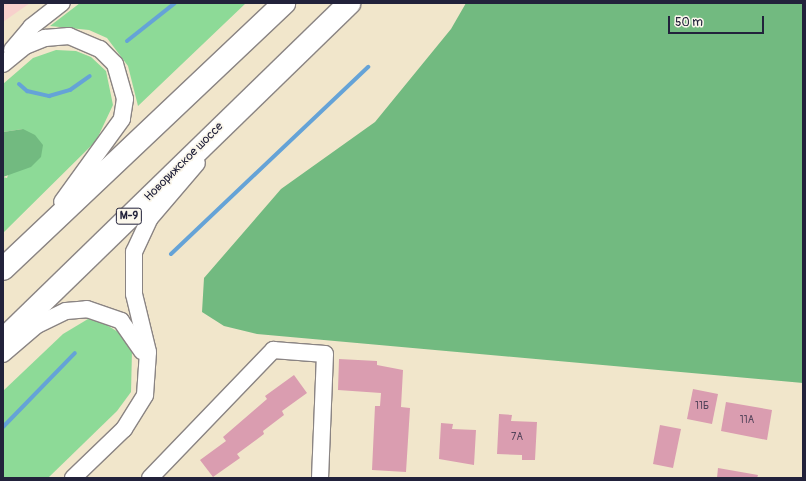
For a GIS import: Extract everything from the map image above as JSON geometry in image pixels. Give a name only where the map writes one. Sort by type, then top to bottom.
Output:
[{"type":"highway","points":[[3,269],[37,234],[284,3]]},
{"type":"highway","name":"Новорижское шоссе","points":[[3,340],[255,92],[349,3]]},
{"type":"street","points":[[3,63],[31,28],[62,3]]},
{"type":"street","points":[[3,63],[25,46],[45,38],[69,36],[100,49],[115,64],[122,81],[122,119],[37,234]]},
{"type":"street","name":"М-9","points":[[73,478],[124,429],[146,395],[148,367],[132,275],[138,238],[150,218],[255,92]]},
{"type":"street","name":"М-9","points":[[3,354],[37,325],[66,311],[87,309],[121,321],[140,346],[148,367]]},
{"type":"street","points":[[150,478],[273,350],[325,354],[320,478]]},
{"type":"shaded area","points":[[3,3],[30,3],[3,22]]},
{"type":"green space","points":[[80,3],[246,3],[138,106],[128,66],[107,38],[89,30],[50,26]]},
{"type":"green space","points":[[466,3],[803,3],[803,383],[257,334],[224,326],[202,312],[204,278],[281,189],[375,122],[451,29]]},
{"type":"green space","points":[[56,50],[76,51],[91,57],[106,71],[113,105],[96,141],[3,233],[3,177],[7,178],[23,129],[3,132],[3,84],[33,58]]},
{"type":"green space","points":[[23,129],[35,135],[43,145],[41,157],[31,167],[3,177],[3,132]]},
{"type":"green space","points":[[88,319],[105,324],[123,335],[132,351],[131,392],[117,411],[48,478],[3,478],[3,391],[63,334]]},
{"type":"building","points":[[339,359],[377,361],[377,365],[403,370],[401,407],[410,408],[406,472],[372,470],[375,406],[380,406],[381,393],[338,390]]},
{"type":"building","points":[[294,375],[307,393],[282,411],[284,415],[263,431],[264,434],[237,454],[240,458],[213,477],[200,460],[226,441],[223,437],[267,399],[265,396]]},
{"type":"building","points":[[693,389],[718,394],[712,424],[687,419]]},
{"type":"building","points":[[726,402],[772,410],[767,440],[721,431]]},
{"type":"building","points":[[499,414],[512,415],[511,421],[537,422],[535,460],[522,460],[522,455],[497,454]]},
{"type":"building","points":[[441,423],[453,424],[452,429],[476,430],[474,465],[439,459]]},
{"type":"building","points":[[660,425],[681,429],[673,468],[653,464]]},
{"type":"building","points":[[718,468],[758,475],[757,478],[717,478]]},
{"type":"waterway","points":[[127,41],[175,3]]},
{"type":"waterway","points":[[171,254],[368,67]]},
{"type":"waterway","points":[[19,84],[27,91],[49,96],[70,90],[90,76]]},
{"type":"waterway","points":[[3,427],[75,353]]}]
